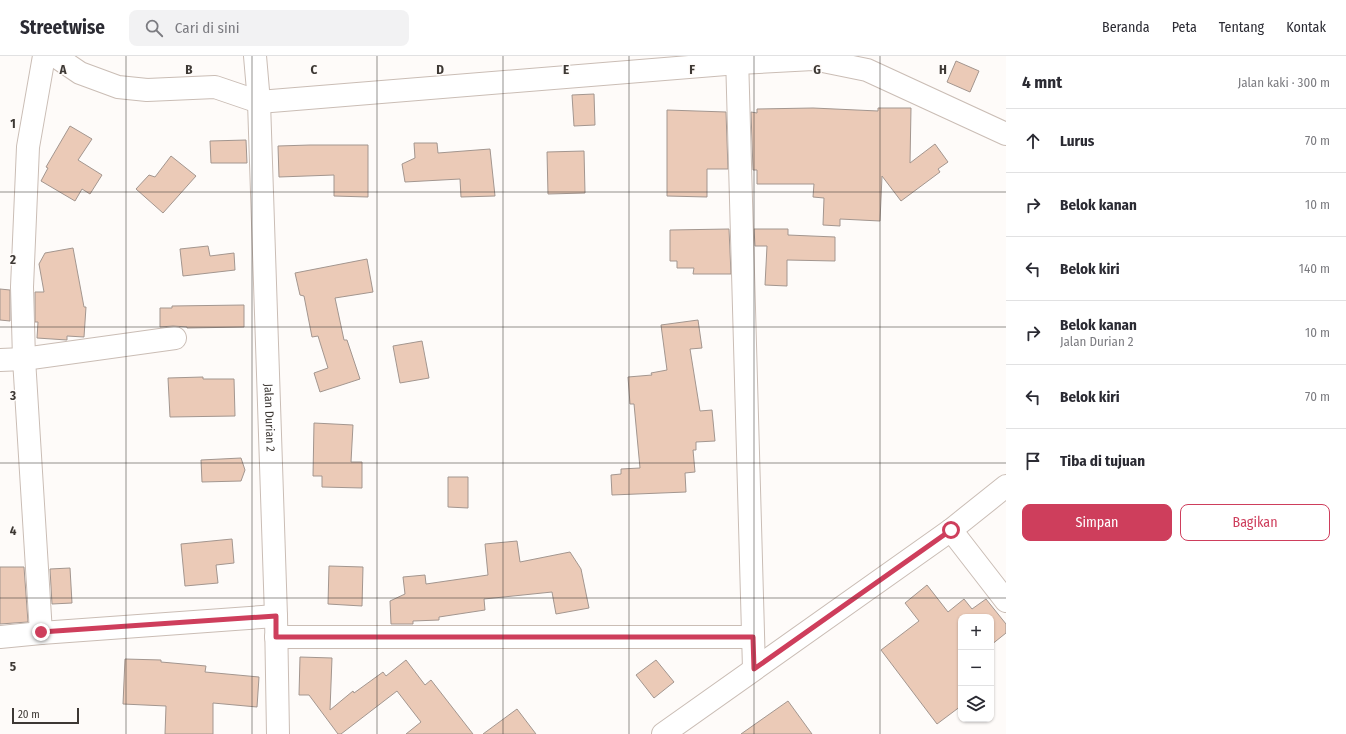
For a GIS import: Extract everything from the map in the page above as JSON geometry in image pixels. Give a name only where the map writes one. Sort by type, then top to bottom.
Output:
[{"type":"street","points":[[41,632],[24,359],[22,287],[28,147],[44,56]]},
{"type":"street","points":[[55,56],[80,73],[118,87],[147,90],[215,87],[259,102],[738,59],[813,59],[867,70],[1006,134]]},
{"type":"street","name":"Jalan Durian 2","points":[[254,56],[259,102],[276,626],[278,734]]},
{"type":"street","points":[[738,59],[754,669]]},
{"type":"street","points":[[0,360],[24,359],[174,338]]},
{"type":"street","points":[[663,734],[951,530],[1006,486]]},
{"type":"street","points":[[951,530],[1006,601]]},
{"type":"street","points":[[0,637],[41,632],[276,626],[753,637]]},
{"type":"building","points":[[956,61],[979,71],[970,92],[947,82]]},
{"type":"building","points":[[594,94],[595,125],[574,126],[572,95]]},
{"type":"building","points":[[813,108],[878,111],[878,108],[911,108],[910,163],[935,144],[948,162],[938,169],[940,172],[901,201],[882,176],[880,221],[840,219],[840,226],[823,225],[824,198],[813,197],[814,184],[757,184],[757,170],[753,170],[751,112],[757,113],[757,109]]},
{"type":"building","points":[[667,110],[726,112],[728,169],[707,169],[707,197],[667,196]]},
{"type":"building","points":[[70,126],[92,139],[78,160],[102,175],[90,194],[82,189],[75,201],[41,181],[48,168],[46,167]]},
{"type":"building","points":[[246,140],[247,163],[211,163],[210,141]]},
{"type":"building","points":[[414,143],[437,143],[438,153],[490,149],[495,196],[461,197],[460,179],[405,182],[402,164],[415,158]]},
{"type":"building","points":[[368,145],[368,197],[334,196],[334,175],[279,177],[278,146]]},
{"type":"building","points":[[584,151],[585,193],[548,194],[547,152]]},
{"type":"building","points":[[171,156],[196,176],[163,213],[136,189],[149,175],[155,177]]},
{"type":"building","points":[[729,229],[731,274],[693,274],[694,268],[677,268],[677,261],[670,261],[670,230]]},
{"type":"building","points":[[754,229],[788,229],[788,235],[835,237],[835,261],[787,260],[787,286],[765,285],[767,246],[755,246]]},
{"type":"building","points":[[208,246],[210,256],[234,253],[235,270],[183,276],[180,249]]},
{"type":"building","points":[[73,248],[84,307],[86,307],[84,337],[67,336],[67,340],[37,338],[38,322],[35,322],[35,292],[44,292],[39,264],[45,253]]},
{"type":"building","points":[[367,259],[373,292],[335,298],[344,340],[347,340],[360,379],[320,392],[314,373],[328,368],[318,336],[312,337],[304,296],[300,295],[295,273]]},
{"type":"building","points":[[0,289],[10,290],[10,321],[0,320]]},
{"type":"building","points":[[244,305],[244,327],[160,327],[160,308],[172,308],[172,306]]},
{"type":"building","points":[[698,320],[702,348],[690,349],[700,411],[712,410],[715,441],[696,442],[696,450],[693,450],[695,472],[685,473],[686,492],[612,495],[611,475],[621,474],[621,469],[640,468],[634,404],[630,404],[628,377],[652,375],[651,373],[667,370],[661,325]]},
{"type":"building","points":[[422,341],[429,378],[400,383],[393,346]]},
{"type":"building","points":[[203,377],[203,379],[234,379],[235,416],[170,417],[168,378]]},
{"type":"building","points":[[314,423],[353,425],[351,462],[362,462],[362,488],[322,487],[322,476],[313,476]]},
{"type":"building","points":[[241,458],[245,470],[241,481],[202,482],[201,460]]},
{"type":"building","points":[[448,477],[468,477],[468,508],[448,507]]},
{"type":"building","points":[[232,539],[234,563],[216,565],[218,583],[185,586],[181,544]]},
{"type":"building","points":[[517,541],[520,562],[570,552],[581,569],[589,608],[556,614],[552,592],[484,599],[485,610],[439,617],[439,620],[413,621],[413,624],[391,624],[390,601],[405,594],[403,577],[425,575],[426,584],[488,575],[485,544]]},
{"type":"building","points":[[329,566],[363,567],[362,606],[328,604]]},
{"type":"building","points":[[0,567],[24,567],[28,622],[0,624]]},
{"type":"building","points":[[70,568],[72,603],[52,604],[50,569]]},
{"type":"building","points":[[927,585],[948,612],[964,599],[972,609],[986,599],[1006,624],[1006,633],[994,643],[994,614],[958,614],[958,708],[937,724],[881,650],[919,621],[905,603]]},
{"type":"building","points":[[300,657],[332,658],[330,710],[353,691],[354,693],[383,672],[386,676],[406,660],[425,685],[431,680],[473,734],[406,734],[421,722],[397,691],[341,734],[338,734],[309,695],[299,695]]},
{"type":"building","points":[[125,659],[161,660],[161,662],[206,666],[205,672],[259,677],[257,707],[213,703],[213,734],[165,734],[166,706],[123,704]]},
{"type":"building","points":[[656,660],[674,682],[654,698],[636,675]]},
{"type":"building","points":[[788,701],[812,734],[741,734]]},
{"type":"building","points":[[517,709],[536,734],[483,734]]},
{"type":"route","points":[[41,632],[276,616],[276,637],[753,637],[754,669],[951,530]]}]
